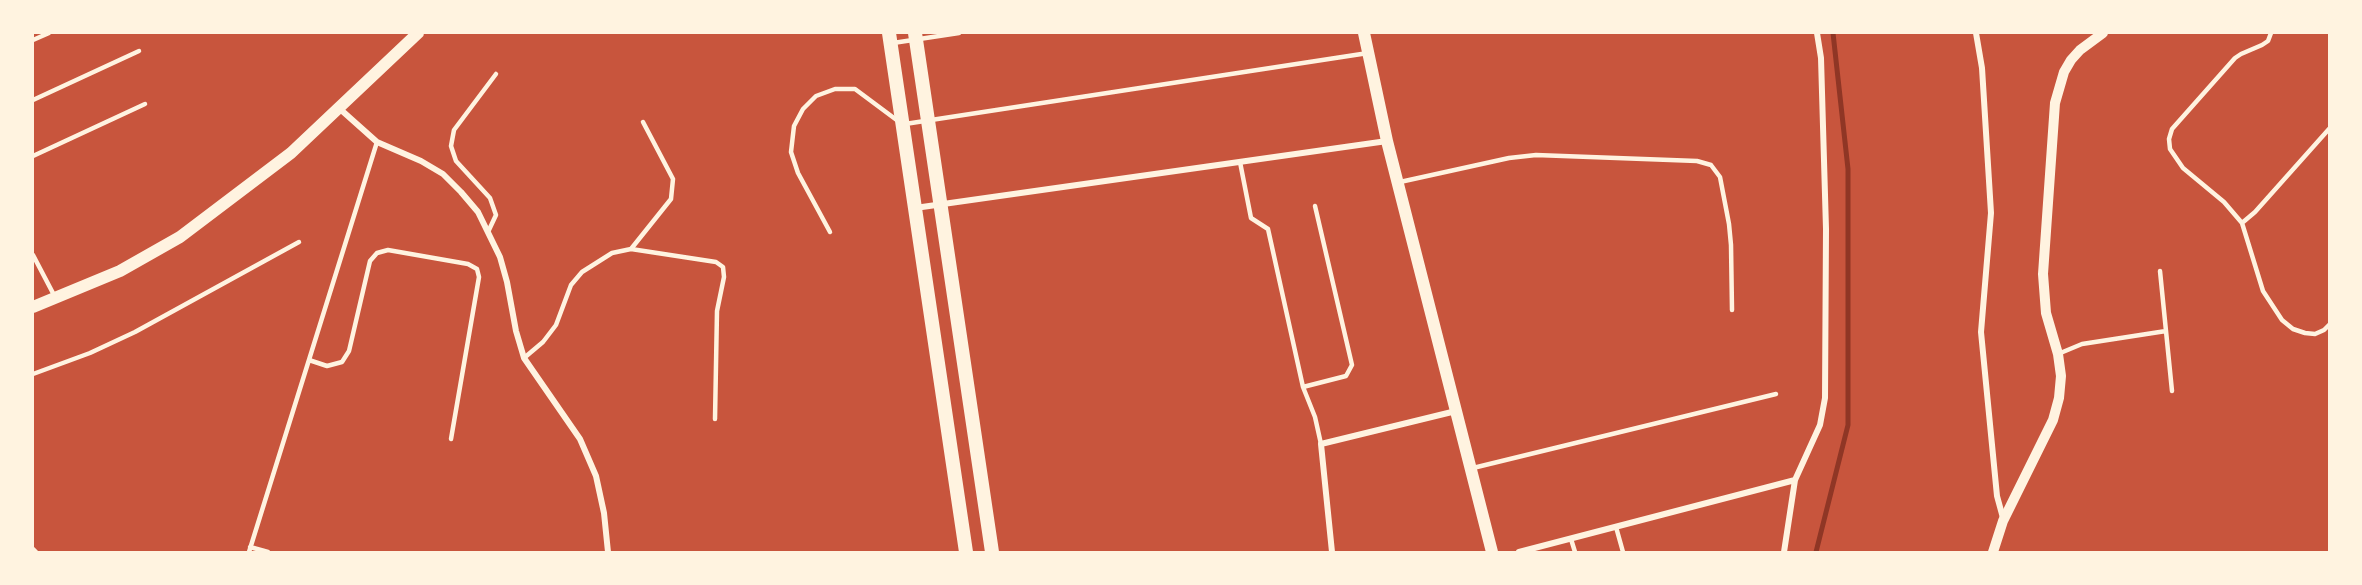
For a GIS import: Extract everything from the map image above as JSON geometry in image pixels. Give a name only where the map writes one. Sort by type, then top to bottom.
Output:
[{"type":"highway","points":[[915,36],[992,552]]},
{"type":"highway","points":[[890,38],[966,552]]},
{"type":"main road","points":[[33,307],[120,271],[180,237],[291,153],[418,33]]},
{"type":"main road","points":[[1364,33],[1387,141],[1492,552]]},
{"type":"street","points":[[1784,552],[1795,480],[1820,425],[1825,398],[1826,229],[1821,58],[1817,33]]},
{"type":"street","points":[[1976,33],[1982,68],[1991,213],[1981,332],[1997,496],[2003,521]]},
{"type":"street","points":[[1993,552],[2003,521],[2053,420],[2059,398],[2061,376],[2058,354],[2046,313],[2043,274],[2055,103],[2064,72],[2071,60],[2080,50],[2103,33]]},
{"type":"street","points":[[340,109],[377,142],[421,161],[443,174],[478,212],[500,257],[524,358],[561,408],[584,448],[596,476],[604,513],[608,552]]},
{"type":"street","points":[[915,208],[1387,141]]},
{"type":"street","points":[[1332,552],[1321,444],[1456,411]]},
{"type":"street","points":[[1519,552],[1795,480]]},
{"type":"lane","points":[[33,40],[48,33]]},
{"type":"lane","points":[[890,38],[959,33]]},
{"type":"lane","points":[[2271,33],[2268,41],[2241,54],[2229,64],[2172,129],[2169,139],[2170,149],[2183,168],[2224,202],[2242,223],[2263,291],[2282,320],[2293,329],[2305,333],[2315,334],[2329,325]]},
{"type":"lane","points":[[33,100],[138,51]]},
{"type":"lane","points":[[830,232],[798,174],[791,152],[795,126],[803,109],[816,96],[835,89],[855,89],[903,125],[1368,53]]},
{"type":"lane","points":[[488,232],[496,215],[490,198],[456,161],[451,146],[454,130],[496,74]]},
{"type":"lane","points":[[33,156],[145,104]]},
{"type":"lane","points":[[631,249],[671,199],[673,179],[643,122]]},
{"type":"lane","points":[[2242,223],[2255,212],[2329,129]]},
{"type":"lane","points":[[268,552],[249,550],[377,142]]},
{"type":"lane","points":[[1398,183],[1536,154],[1696,161],[1710,165],[1720,177],[1729,224],[1732,310]]},
{"type":"lane","points":[[1240,162],[1251,218],[1268,229],[1303,387],[1315,417],[1321,444]]},
{"type":"lane","points":[[1303,387],[1346,376],[1352,365],[1315,206]]},
{"type":"lane","points":[[33,374],[90,353],[135,332],[299,242]]},
{"type":"lane","points":[[524,358],[543,342],[556,325],[571,285],[582,272],[612,253],[631,249],[716,262],[723,267],[724,277],[717,311],[715,419]]},
{"type":"lane","points":[[309,360],[327,366],[342,362],[349,351],[370,261],[377,253],[388,250],[468,264],[477,269],[479,277],[451,439]]},
{"type":"lane","points":[[33,255],[56,299]]},
{"type":"lane","points":[[2160,272],[2172,391]]},
{"type":"lane","points":[[2058,354],[2082,344],[2166,331]]},
{"type":"lane","points":[[1471,469],[1776,394]]},
{"type":"lane","points":[[1616,527],[1623,552]]},
{"type":"lane","points":[[1571,538],[1575,552]]},
{"type":"lane","points":[[33,549],[36,552]]},
{"type":"waterway","points":[[1816,552],[1848,425],[1848,169],[1833,33]]}]
